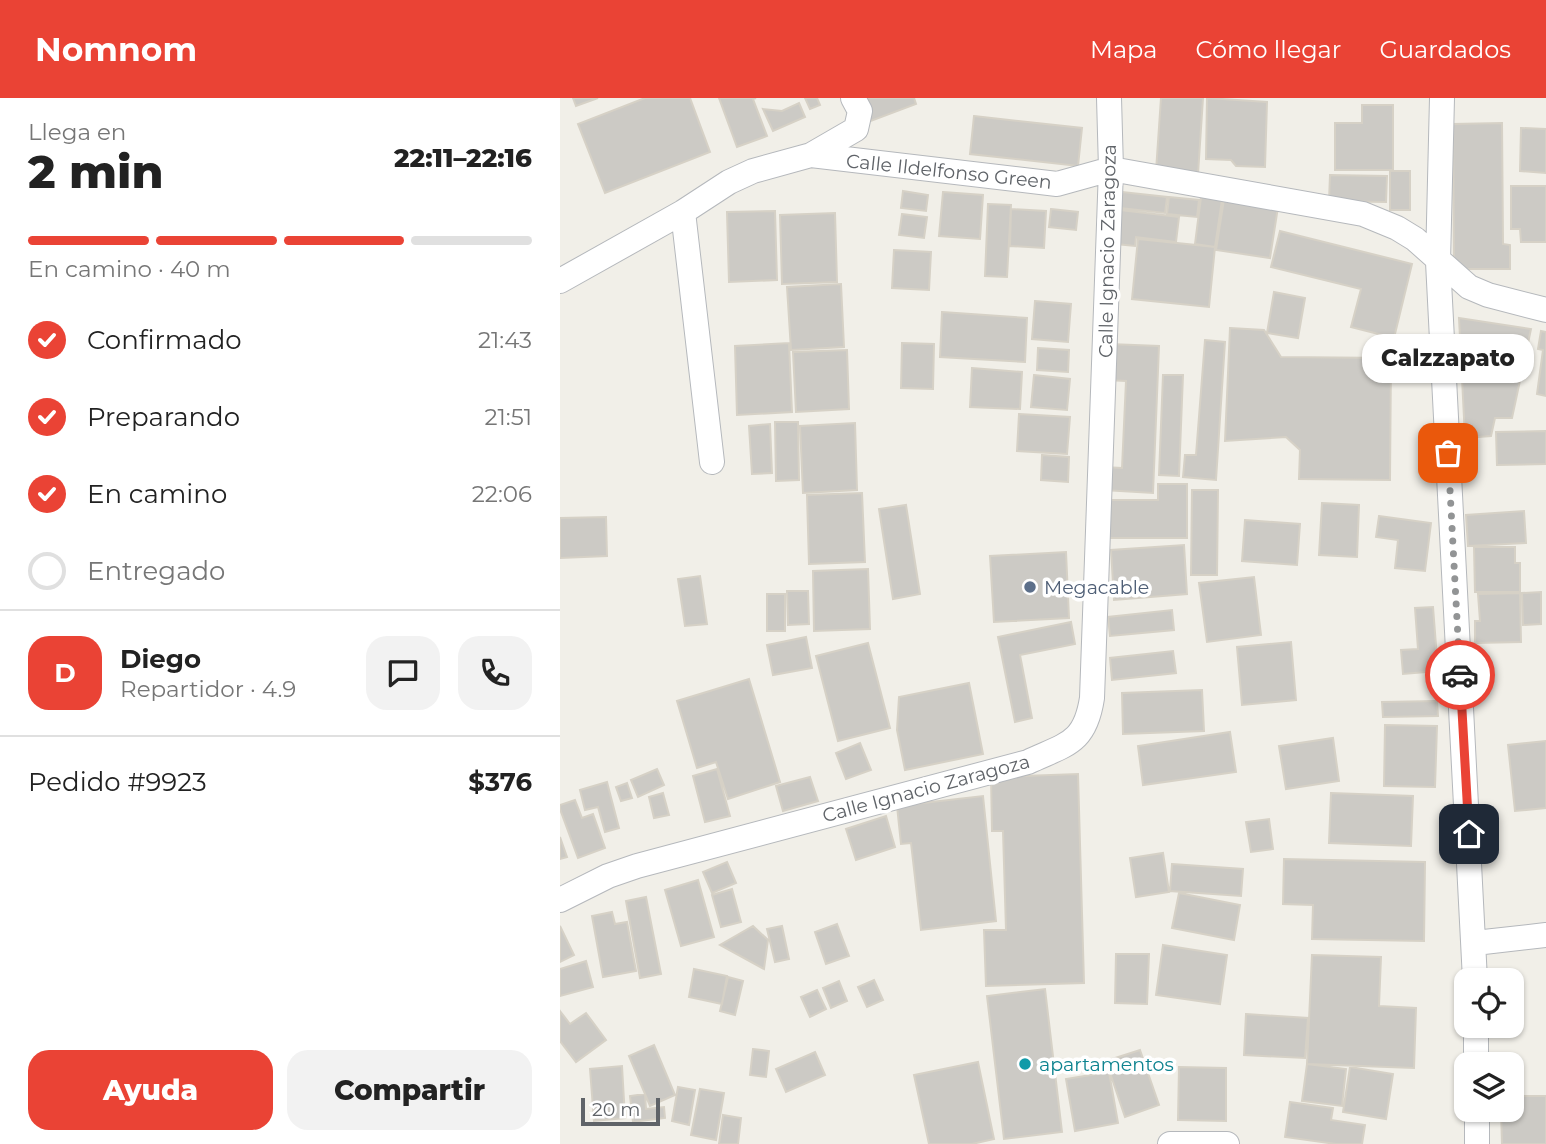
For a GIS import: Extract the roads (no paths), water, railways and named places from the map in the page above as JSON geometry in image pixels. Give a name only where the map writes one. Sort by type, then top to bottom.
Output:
[{"type":"street","points":[[811,155],[856,129],[860,111],[853,98]]},
{"type":"street","name":"Calle Ignacio Zaragoza","points":[[560,900],[608,876],[636,866],[1028,762],[1070,742],[1083,731],[1093,698],[1111,169],[1109,98]]},
{"type":"street","points":[[1442,98],[1438,262],[1475,968]]},
{"type":"street","name":"Calle Ildelfonso Green","points":[[560,281],[753,171],[811,155],[1057,184],[1111,169],[1363,214],[1397,228],[1415,239],[1462,282],[1488,295],[1546,310]]},
{"type":"street","points":[[683,212],[712,462]]},
{"type":"street","points":[[1475,943],[1546,935]]},
{"type":"street","points":[[1477,1122],[1477,1144]]},
{"type":"street","points":[[1170,1144],[1227,1144]]},
{"type":"place","name":"Calzzapato","points":[[1448,453]]},
{"type":"place","name":"Megacable","points":[[1030,587]]},
{"type":"place","name":"apartamentos","points":[[1025,1064]]}]
